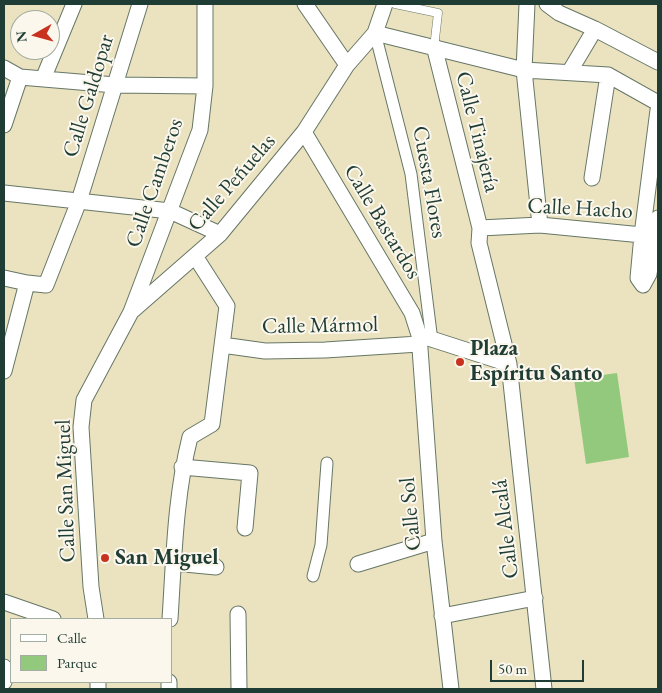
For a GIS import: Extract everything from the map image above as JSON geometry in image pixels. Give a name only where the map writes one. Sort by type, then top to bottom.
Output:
[{"type":"street","points":[[43,79],[74,4]]},
{"type":"street","name":"Calle Galdopar","points":[[27,283],[46,285],[79,201],[140,4]]},
{"type":"street","name":"Calle Camberos","points":[[131,312],[200,130],[205,86],[205,4]]},
{"type":"street","points":[[305,4],[347,65]]},
{"type":"street","points":[[385,4],[375,33],[434,43],[524,70],[570,71],[608,75],[658,103]]},
{"type":"street","points":[[527,4],[524,70],[540,225]]},
{"type":"street","points":[[547,4],[559,13],[596,29],[658,62]]},
{"type":"street","points":[[570,71],[596,29]]},
{"type":"street","name":"Calle Peñuelas","points":[[131,312],[220,234],[304,132],[347,65],[375,33]]},
{"type":"street","name":"Cuesta Flores","points":[[375,33],[411,174],[423,340]]},
{"type":"street","name":"Calle Tinajería","points":[[434,43],[480,228],[479,242],[509,364]]},
{"type":"street","points":[[4,68],[20,77],[115,85],[205,86]]},
{"type":"street","points":[[592,178],[608,75]]},
{"type":"street","points":[[4,125],[20,77]]},
{"type":"street","name":"Calle Hacho","points":[[480,228],[540,225],[654,232],[658,110]]},
{"type":"street","name":"Calle Bastardos","points":[[304,132],[412,313],[423,340]]},
{"type":"street","points":[[4,193],[33,198],[170,211],[220,234]]},
{"type":"street","points":[[170,618],[178,495],[182,467],[190,438],[212,424],[227,306],[195,256]]},
{"type":"street","points":[[4,278],[27,283],[4,371]]},
{"type":"street","name":"Calle San Miguel","points":[[96,618],[91,587],[81,427],[84,400],[131,312]]},
{"type":"street","points":[[423,340],[509,364]]},
{"type":"street","name":"Calle Mármol","points":[[222,345],[265,351],[325,350],[423,340]]},
{"type":"street","name":"Calle Sol","points":[[423,340],[434,542],[451,689]]},
{"type":"street","name":"Calle Alcalá","points":[[509,364],[544,689]]},
{"type":"street","points":[[313,576],[321,545],[327,463]]},
{"type":"street","points":[[182,467],[250,473],[245,528]]},
{"type":"street","points":[[358,564],[434,542]]},
{"type":"street","points":[[174,563],[216,567]]},
{"type":"street","points":[[442,616],[535,598]]},
{"type":"street","points":[[4,602],[51,618]]},
{"type":"street","points":[[238,614],[239,689]]},
{"type":"street","points":[[4,666],[6,673],[4,682]]},
{"type":"lane","points":[[395,4],[438,13],[434,43]]},
{"type":"green space","points":[[617,373],[629,457],[586,464],[574,379]]},
{"type":"place","name":"Plaza Espíritu Santo","points":[[460,362]]},
{"type":"place","name":"San Miguel","points":[[105,558]]}]
